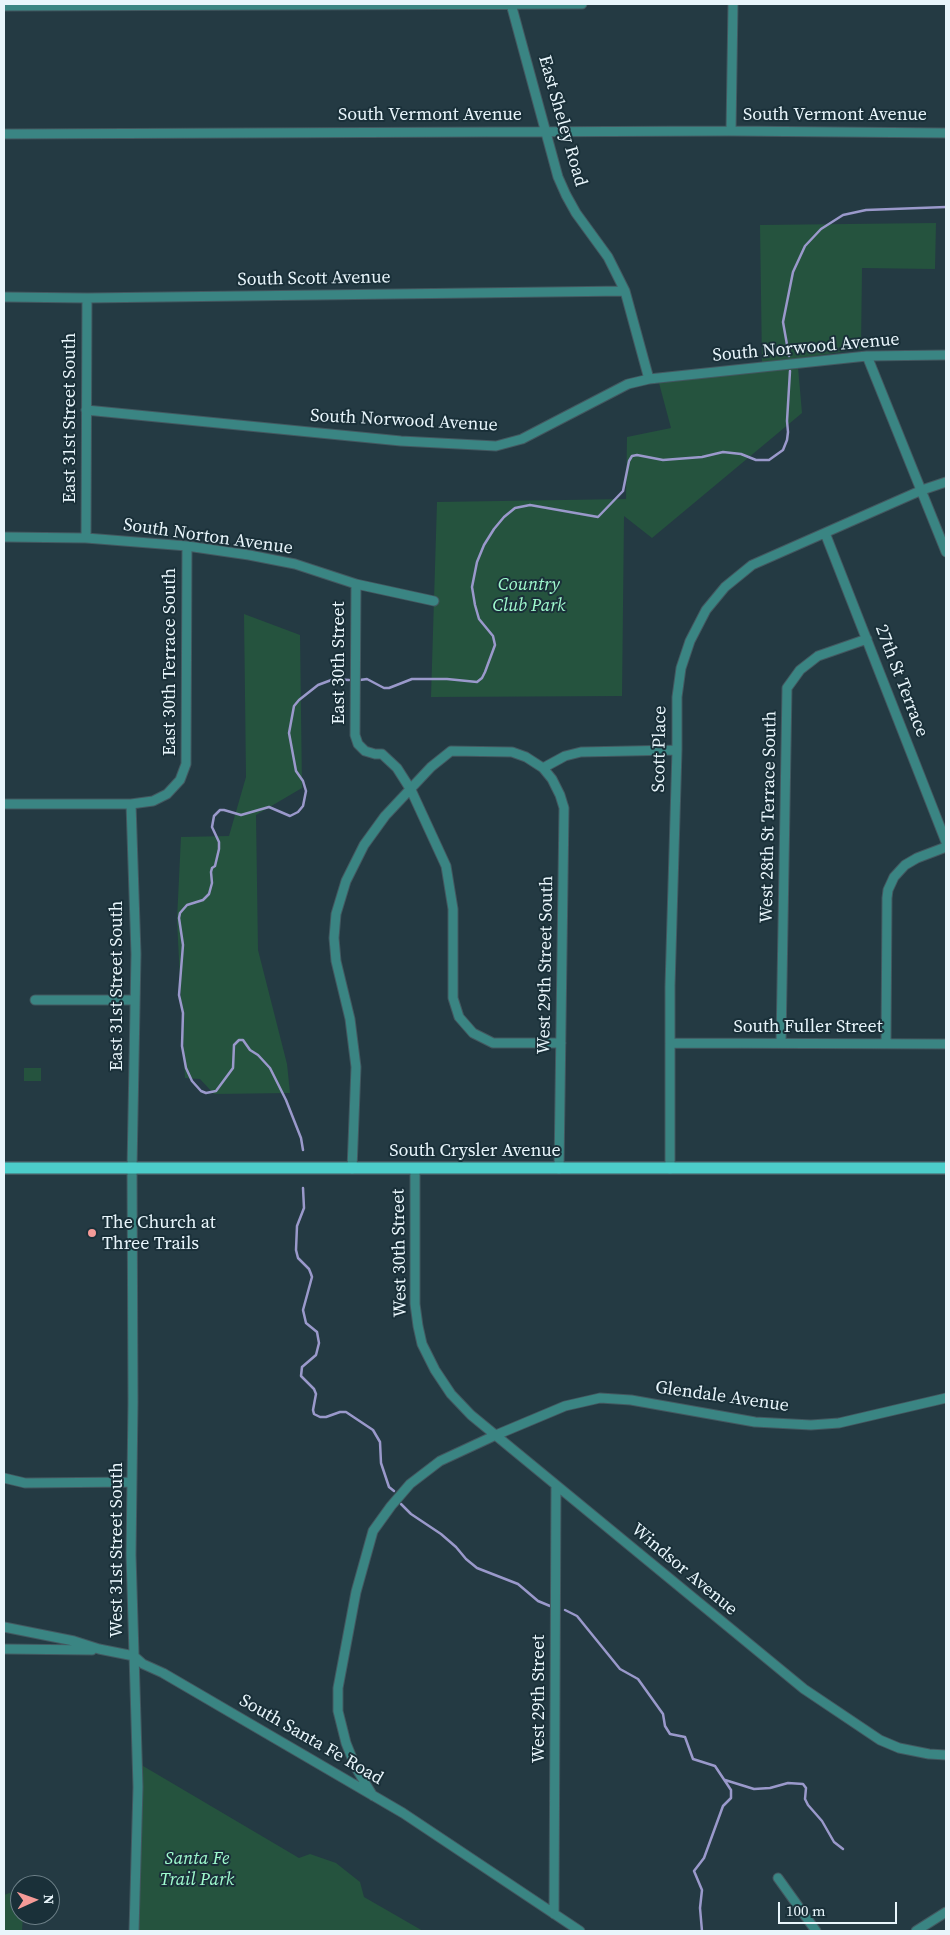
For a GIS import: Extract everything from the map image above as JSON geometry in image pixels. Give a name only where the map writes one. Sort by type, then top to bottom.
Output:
[{"type":"main road","name":"South Crysler Avenue","points":[[4,1168],[946,1168]]},
{"type":"street","name":"East Sheley Road","points":[[512,4],[558,176],[576,213],[608,257],[625,291],[648,379]]},
{"type":"street","points":[[4,6],[582,4]]},
{"type":"street","points":[[731,131],[733,4]]},
{"type":"street","name":"South Vermont Avenue","points":[[4,134],[546,131],[946,133]]},
{"type":"street","name":"South Scott Avenue","points":[[4,297],[87,298],[625,291]]},
{"type":"street","name":"East 31st Street South","points":[[86,538],[87,298]]},
{"type":"street","name":"South Norwood Avenue","points":[[86,410],[401,440],[496,446],[522,439],[628,384],[648,379],[867,356],[946,355]]},
{"type":"street","points":[[867,356],[946,552]]},
{"type":"street","name":"Scott Place","points":[[670,1169],[670,986],[677,697],[681,668],[690,641],[706,610],[725,587],[752,565],[922,490],[946,482]]},
{"type":"street","name":"27th St Terrace","points":[[825,533],[946,842]]},
{"type":"street","name":"South Norton Avenue","points":[[4,537],[86,538],[187,546],[295,564],[356,584],[434,602]]},
{"type":"street","name":"East 30th Terrace South","points":[[4,804],[131,804],[153,801],[168,794],[180,780],[186,764],[187,546]]},
{"type":"street","name":"East 30th Street","points":[[356,584],[355,735],[358,744],[365,751],[382,754],[397,768],[411,790]]},
{"type":"street","name":"West 28th St Terrace South","points":[[781,1043],[787,688],[800,670],[818,656],[867,639]]},
{"type":"street","points":[[352,1168],[356,1067],[350,1019],[336,961],[334,938],[336,914],[346,881],[364,845],[385,816],[431,767],[451,751],[512,752],[526,756],[543,768],[565,756],[581,752],[677,750]]},
{"type":"street","name":"West 29th Street South","points":[[543,768],[549,773],[560,794],[564,808],[559,1169]]},
{"type":"street","points":[[411,790],[446,866],[452,909],[453,998],[459,1017],[473,1033],[493,1043],[561,1043]]},
{"type":"street","name":"East 31st Street South","points":[[131,804],[136,954],[132,1168]]},
{"type":"street","points":[[886,1044],[888,890],[894,877],[905,865],[917,858],[946,847]]},
{"type":"street","points":[[35,1000],[135,1000]]},
{"type":"street","name":"South Fuller Street","points":[[670,1043],[946,1044]]},
{"type":"street","name":"West 31st Street South","points":[[132,1168],[133,1402],[131,1555],[138,1787],[134,1931]]},
{"type":"street","name":"West 30th Street","points":[[415,1169],[415,1304],[422,1344],[432,1364]]},
{"type":"street","name":"Windsor Avenue","points":[[432,1364],[451,1394],[471,1415],[804,1689],[880,1740],[899,1748],[929,1754],[946,1755]]},
{"type":"street","name":"Glendale Avenue","points":[[373,1796],[356,1768],[346,1743],[338,1710],[338,1688],[356,1592],[373,1531],[410,1484],[440,1461],[565,1406],[600,1398],[631,1400],[755,1422],[811,1425],[839,1423],[946,1398]]},
{"type":"street","points":[[4,1478],[25,1483],[132,1482]]},
{"type":"street","name":"West 29th Street","points":[[554,1914],[556,1485]]},
{"type":"street","name":"South Santa Fe Road","points":[[4,1627],[74,1641],[99,1649],[134,1656],[143,1664],[163,1673],[403,1813],[580,1931]]},
{"type":"street","points":[[4,1649],[99,1649]]},
{"type":"street","points":[[778,1878],[816,1931]]},
{"type":"street","points":[[916,1931],[946,1912]]},
{"type":"green space","points":[[936,223],[935,269],[862,268],[861,349],[762,364],[760,225]]},
{"type":"green space","name":"Country Club Park","points":[[798,367],[802,413],[652,538],[624,516],[622,696],[431,697],[437,502],[626,499],[627,437],[671,428],[659,383]]},
{"type":"green space","points":[[244,614],[300,635],[302,788],[256,815],[258,950],[287,1064],[290,1093],[214,1094],[200,1079],[185,1078],[177,920],[181,837],[229,836],[246,777]]},
{"type":"green space","points":[[24,1068],[41,1068],[41,1081],[24,1081]]},
{"type":"green space","name":"Santa Fe Trail Park","points":[[138,1763],[299,1858],[310,1854],[336,1863],[360,1882],[364,1897],[423,1931],[134,1931]]},
{"type":"green space","points":[[10,1893],[10,1925],[22,1925],[22,1931],[4,1931],[4,1895]]},
{"type":"waterway","points":[[789,356],[783,322],[793,272],[805,246],[821,229],[843,215],[866,210],[946,207]]},
{"type":"waterway","points":[[360,680],[367,679],[384,688],[389,688],[412,679],[447,679],[477,682],[485,672],[495,645],[493,636],[479,619],[472,587],[477,562],[484,545],[504,517],[515,508],[530,505],[598,517],[623,491],[629,461],[632,456],[637,455],[663,460],[702,457],[723,452],[741,454],[756,460],[769,460],[783,450],[787,440],[790,371]]},
{"type":"waterway","points":[[303,1150],[301,1138],[286,1100],[270,1068],[258,1055],[250,1050],[243,1040],[239,1040],[234,1045],[233,1068],[216,1091],[206,1093],[201,1091],[192,1081],[186,1068],[182,1046],[183,1013],[179,995],[183,945],[179,918],[180,913],[187,905],[203,900],[209,894],[212,883],[211,872],[215,866],[219,849],[219,842],[212,827],[214,816],[220,810],[241,815],[269,807],[290,816],[298,812],[303,806],[306,791],[303,781],[296,771],[289,733],[294,706],[318,685],[334,679],[349,680]]},
{"type":"waterway","points":[[303,1188],[304,1208],[297,1226],[296,1250],[298,1258],[309,1269],[312,1277],[303,1310],[306,1323],[317,1332],[319,1343],[316,1355],[302,1367],[301,1376],[314,1389],[316,1394],[314,1414],[326,1417],[346,1412],[373,1430],[380,1442],[381,1463],[389,1487],[394,1491]]},
{"type":"waterway","points":[[401,1504],[411,1514],[441,1534],[477,1568],[518,1584],[538,1601],[550,1606]]},
{"type":"waterway","points":[[565,1610],[577,1616],[620,1669],[638,1679],[663,1714],[665,1726],[670,1734],[685,1737],[693,1759],[715,1766],[731,1790],[731,1798],[723,1806],[704,1858],[694,1871],[702,1890],[700,1908],[702,1931]]},
{"type":"waterway","points":[[725,1780],[754,1789],[770,1788],[788,1783],[803,1784],[806,1788],[805,1799],[808,1805],[822,1821],[834,1842],[843,1849]]},
{"type":"place","name":"The Church at Three Trails","points":[[92,1233]]}]
